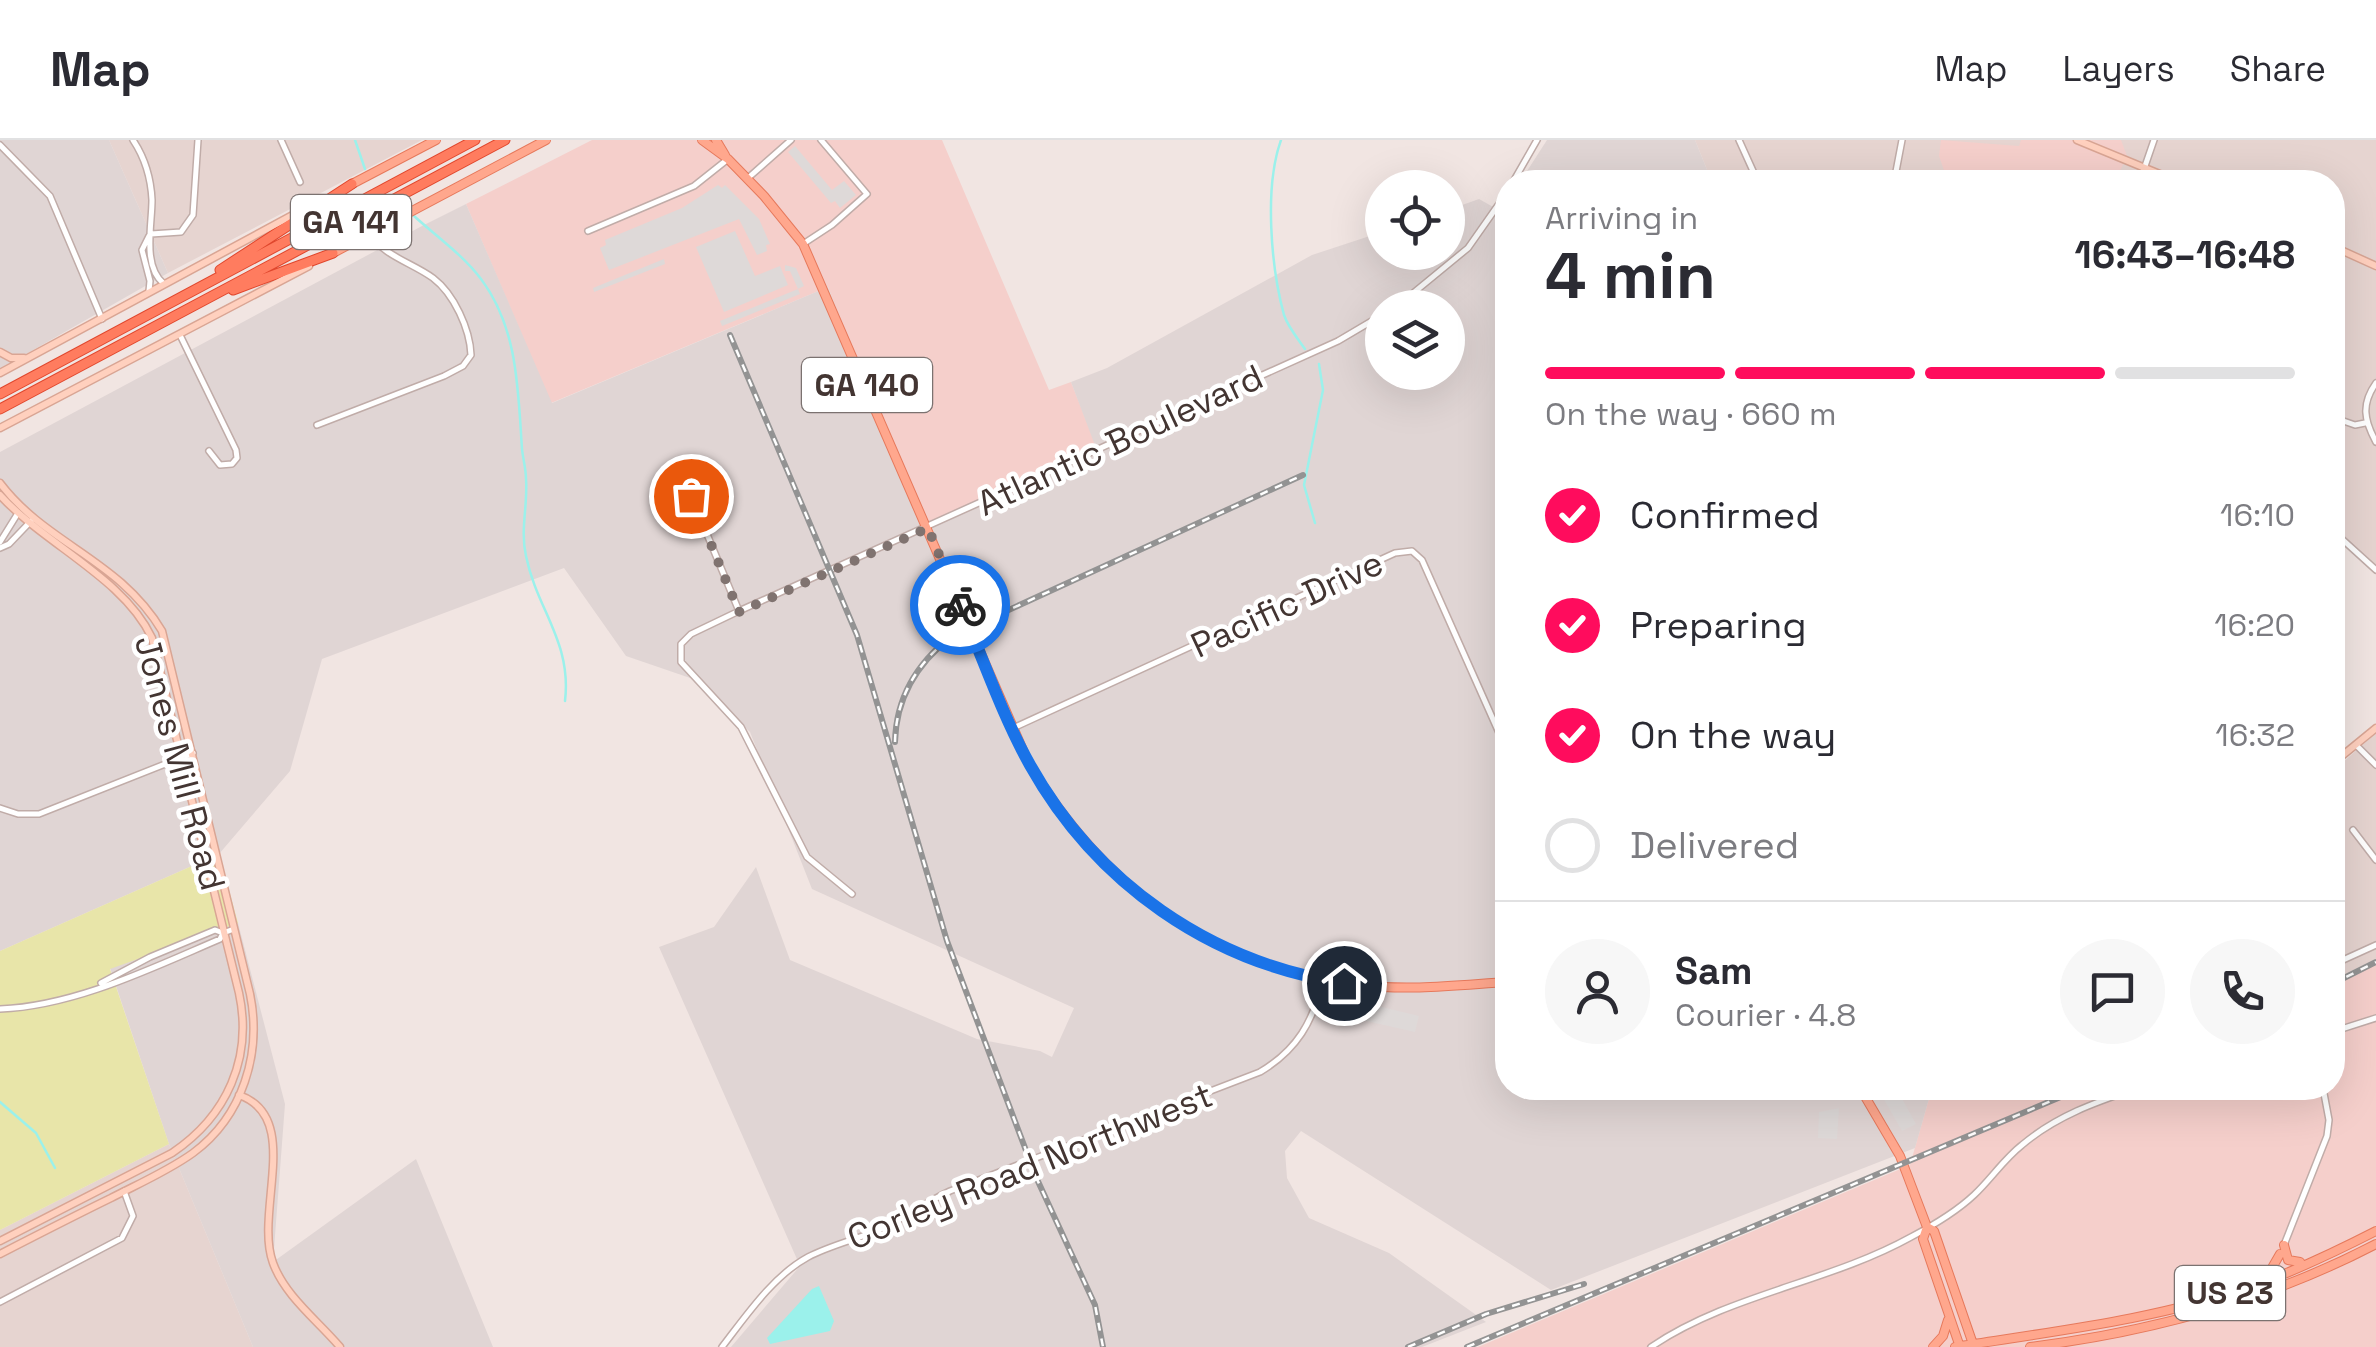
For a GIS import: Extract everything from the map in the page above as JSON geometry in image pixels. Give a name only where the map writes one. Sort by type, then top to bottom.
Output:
[{"type":"highway","name":"GA 141","points":[[0,394],[475,140]]},
{"type":"highway","name":"GA 141","points":[[0,409],[506,140]]},
{"type":"highway","points":[[169,303],[352,184]]},
{"type":"highway","points":[[198,304],[333,252]]},
{"type":"main road","points":[[352,184],[436,140]]},
{"type":"main road","points":[[333,252],[546,140]]},
{"type":"main road","name":"GA 140","points":[[702,140],[728,159],[803,244],[1012,729],[1049,797],[1076,834],[1138,895],[1184,927],[1241,955],[1323,980],[1406,987],[1495,983]]},
{"type":"main road","name":"GA 140","points":[[716,140],[728,159]]},
{"type":"main road","points":[[1867,1100],[1900,1156],[1927,1227],[1923,1239],[1958,1347]]},
{"type":"main road","points":[[1927,1227],[1934,1231],[1973,1346]]},
{"type":"main road","name":"US 23","points":[[1958,1347],[2146,1314],[2264,1282],[2376,1232]]},
{"type":"main road","points":[[2284,1244],[2292,1263],[2324,1256]]},
{"type":"main road","name":"US 23","points":[[2030,1347],[2164,1323],[2283,1286],[2376,1244]]},
{"type":"main road","points":[[2264,1282],[2280,1254]]},
{"type":"main road","points":[[1933,1347],[1943,1336],[1949,1316]]},
{"type":"street","points":[[134,140],[150,182],[152,266],[159,280],[166,284]]},
{"type":"street","points":[[151,234],[174,234],[190,224],[194,214],[198,140]]},
{"type":"street","points":[[282,140],[300,182]]},
{"type":"street","points":[[747,179],[791,140]]},
{"type":"street","points":[[803,244],[832,225],[866,194],[822,140]]},
{"type":"street","points":[[1520,170],[1537,140]]},
{"type":"street","points":[[1740,140],[1753,170]]},
{"type":"street","points":[[1896,170],[1902,140]]},
{"type":"street","points":[[2077,140],[2149,170]]},
{"type":"street","points":[[2144,168],[2154,140]]},
{"type":"street","points":[[0,145],[50,196],[102,319]]},
{"type":"street","points":[[588,231],[694,186],[728,159]]},
{"type":"street","points":[[0,373],[352,184]]},
{"type":"street","points":[[1418,290],[1468,248],[1495,209]]},
{"type":"street","points":[[317,426],[444,376],[464,366],[471,355],[467,328],[434,279],[392,256],[369,233]]},
{"type":"street","points":[[148,294],[150,281],[142,250],[151,234]]},
{"type":"street","points":[[0,428],[333,252]]},
{"type":"street","points":[[2345,252],[2376,266]]},
{"type":"street","name":"Atlantic Boulevard","points":[[852,894],[807,857],[741,727],[681,662],[681,644],[691,634],[1365,324]]},
{"type":"street","points":[[180,335],[236,450],[236,458],[232,464],[220,465],[209,450]]},
{"type":"street","points":[[0,352],[11,358],[30,357]]},
{"type":"street","points":[[2376,383],[2365,407],[2365,423],[2376,442]]},
{"type":"street","points":[[2345,421],[2365,423]]},
{"type":"street","points":[[679,467],[739,612]]},
{"type":"street","name":"Jones Mill Road","points":[[1,491],[18,514],[49,528]]},
{"type":"street","name":"Jones Mill Road","points":[[0,1241],[172,1153],[208,1123],[230,1091],[242,1052],[244,1025],[152,638],[139,616],[116,593],[1,491]]},
{"type":"street","name":"Jones Mill Road","points":[[0,1254],[183,1160],[204,1144],[240,1095],[251,1065],[254,1023],[162,631],[126,584],[1,491]]},
{"type":"street","points":[[0,545],[18,514]]},
{"type":"street","points":[[0,545],[8,544],[31,520]]},
{"type":"street","points":[[2345,542],[2376,570]]},
{"type":"street","name":"Pacific Drive","points":[[1012,729],[1392,554],[1412,551],[1422,560],[1495,723]]},
{"type":"street","points":[[116,593],[119,586],[126,584]]},
{"type":"street","points":[[2345,754],[2376,728]]},
{"type":"street","points":[[2356,745],[2376,764]]},
{"type":"street","points":[[0,808],[18,814],[39,814],[193,753]]},
{"type":"street","points":[[2353,830],[2376,860]]},
{"type":"street","points":[[94,988],[178,944],[215,930],[234,929]]},
{"type":"street","points":[[0,1009],[30,1008],[94,988],[176,958],[220,939],[224,932]]},
{"type":"street","points":[[2345,959],[2376,944]]},
{"type":"street","name":"Corley Road Northwest","points":[[722,1347],[779,1280],[809,1256],[880,1230],[950,1191],[1260,1072],[1281,1060],[1310,1023],[1323,980]]},
{"type":"street","points":[[2345,1028],[2376,1018]]},
{"type":"street","points":[[230,1091],[262,1108],[271,1126],[268,1226],[274,1265],[288,1288],[340,1347]]},
{"type":"street","points":[[1651,1347],[1751,1298],[1868,1257],[1927,1227],[1972,1198],[2023,1143],[2057,1120],[2103,1100]]},
{"type":"street","points":[[2283,1286],[2280,1254],[2327,1136],[2325,1100]]},
{"type":"street","points":[[0,1302],[122,1238],[133,1216],[124,1191]]},
{"type":"shaded area","points":[[0,140],[109,140],[168,273],[0,369]]},
{"type":"shaded area","points":[[109,140],[422,140],[168,273]]},
{"type":"shaded area","points":[[592,140],[942,140],[1049,390],[1071,382],[1097,448],[920,526],[828,287],[551,403],[466,204]]},
{"type":"shaded area","points":[[1547,140],[1695,140],[1707,170],[1528,170]]},
{"type":"shaded area","points":[[1695,140],[2376,140],[2376,569],[2345,541],[2345,170],[1707,170]]},
{"type":"shaded area","points":[[1941,140],[2019,146],[2021,140],[2121,140],[2127,156],[2121,170],[1944,170],[1939,156]]},
{"type":"shaded area","points":[[795,146],[832,190],[844,181],[856,195],[840,208],[835,201],[831,203],[788,152]]},
{"type":"shaded area","points":[[718,185],[725,185],[759,219],[770,244],[766,245],[767,251],[757,255],[739,219],[609,270],[600,248],[606,245],[605,240],[682,208]]},
{"type":"shaded area","points":[[1479,199],[1495,208],[1495,1100],[1929,1100],[1915,1148],[1551,1290],[1301,1131],[1285,1151],[1287,1178],[1309,1218],[1389,1253],[1486,1322],[1422,1347],[731,1347],[800,1266],[659,947],[714,927],[756,867],[790,960],[977,1039],[1040,1051],[1052,1057],[1074,1008],[812,889],[750,732],[696,680],[626,656],[564,568],[322,659],[290,771],[219,854],[0,951],[0,452],[422,226],[466,204],[552,403],[828,287],[921,526],[1096,448],[1071,382],[1107,368],[1312,255],[1365,238],[1365,270],[1465,270],[1465,204]]},
{"type":"shaded area","points":[[735,231],[755,276],[780,266],[788,285],[724,312],[696,247]]},
{"type":"shaded area","points":[[664,259],[665,264],[594,292],[593,288]]},
{"type":"shaded area","points":[[785,265],[796,268],[804,286],[798,289]]},
{"type":"shaded area","points":[[798,289],[800,294],[722,326],[720,321]]},
{"type":"shaded area","points":[[2376,733],[2376,965],[2345,979],[2345,760]]},
{"type":"shaded area","points":[[219,854],[238,923],[110,969],[169,1144],[0,1230],[0,951]]},
{"type":"shaded area","points":[[238,923],[285,1104],[273,1262],[416,1159],[493,1347],[253,1347],[169,1144],[110,968]]},
{"type":"shaded area","points":[[2376,965],[2376,1347],[1478,1347],[1910,1165],[1929,1100],[2345,1100],[2345,979]]},
{"type":"shaded area","points":[[1357,1001],[1419,1016],[1415,1032],[1353,1018]]},
{"type":"shaded area","points":[[1884,1100],[1903,1100],[1916,1124],[1902,1131]]},
{"type":"shaded area","points":[[1839,1108],[1837,1139],[1818,1138],[1819,1112]]},
{"type":"shaded area","points":[[169,1144],[253,1347],[0,1347],[0,1230]]},
{"type":"water","points":[[819,1286],[834,1321],[830,1331],[770,1344],[767,1338]]},
{"type":"waterway","points":[[355,140],[365,169]]},
{"type":"waterway","points":[[1281,140],[1272,180],[1273,251],[1284,315],[1305,349]]},
{"type":"waterway","points":[[414,216],[481,279],[509,339],[526,475],[524,546],[531,575],[559,643],[566,680],[565,701]]},
{"type":"waterway","points":[[1315,523],[1304,485],[1323,390],[1319,364]]},
{"type":"waterway","points":[[0,1102],[36,1133],[55,1168]]},
{"type":"railway","points":[[730,335],[857,635],[947,941],[1036,1177],[1095,1305],[1103,1347]]},
{"type":"railway","points":[[895,742],[899,710],[911,682],[928,658],[952,636],[1303,475]]},
{"type":"railway","points":[[2345,978],[2376,962]]},
{"type":"railway","points":[[1467,1347],[2054,1100]]},
{"type":"railway","points":[[1408,1347],[1486,1314],[1584,1284]]},
{"type":"way so far","points":[[691,496],[739,612],[928,528],[960,605]]},
{"type":"route","points":[[960,605],[1029,764],[1076,834],[1107,867],[1138,895],[1207,939],[1284,971],[1344,983]]}]
